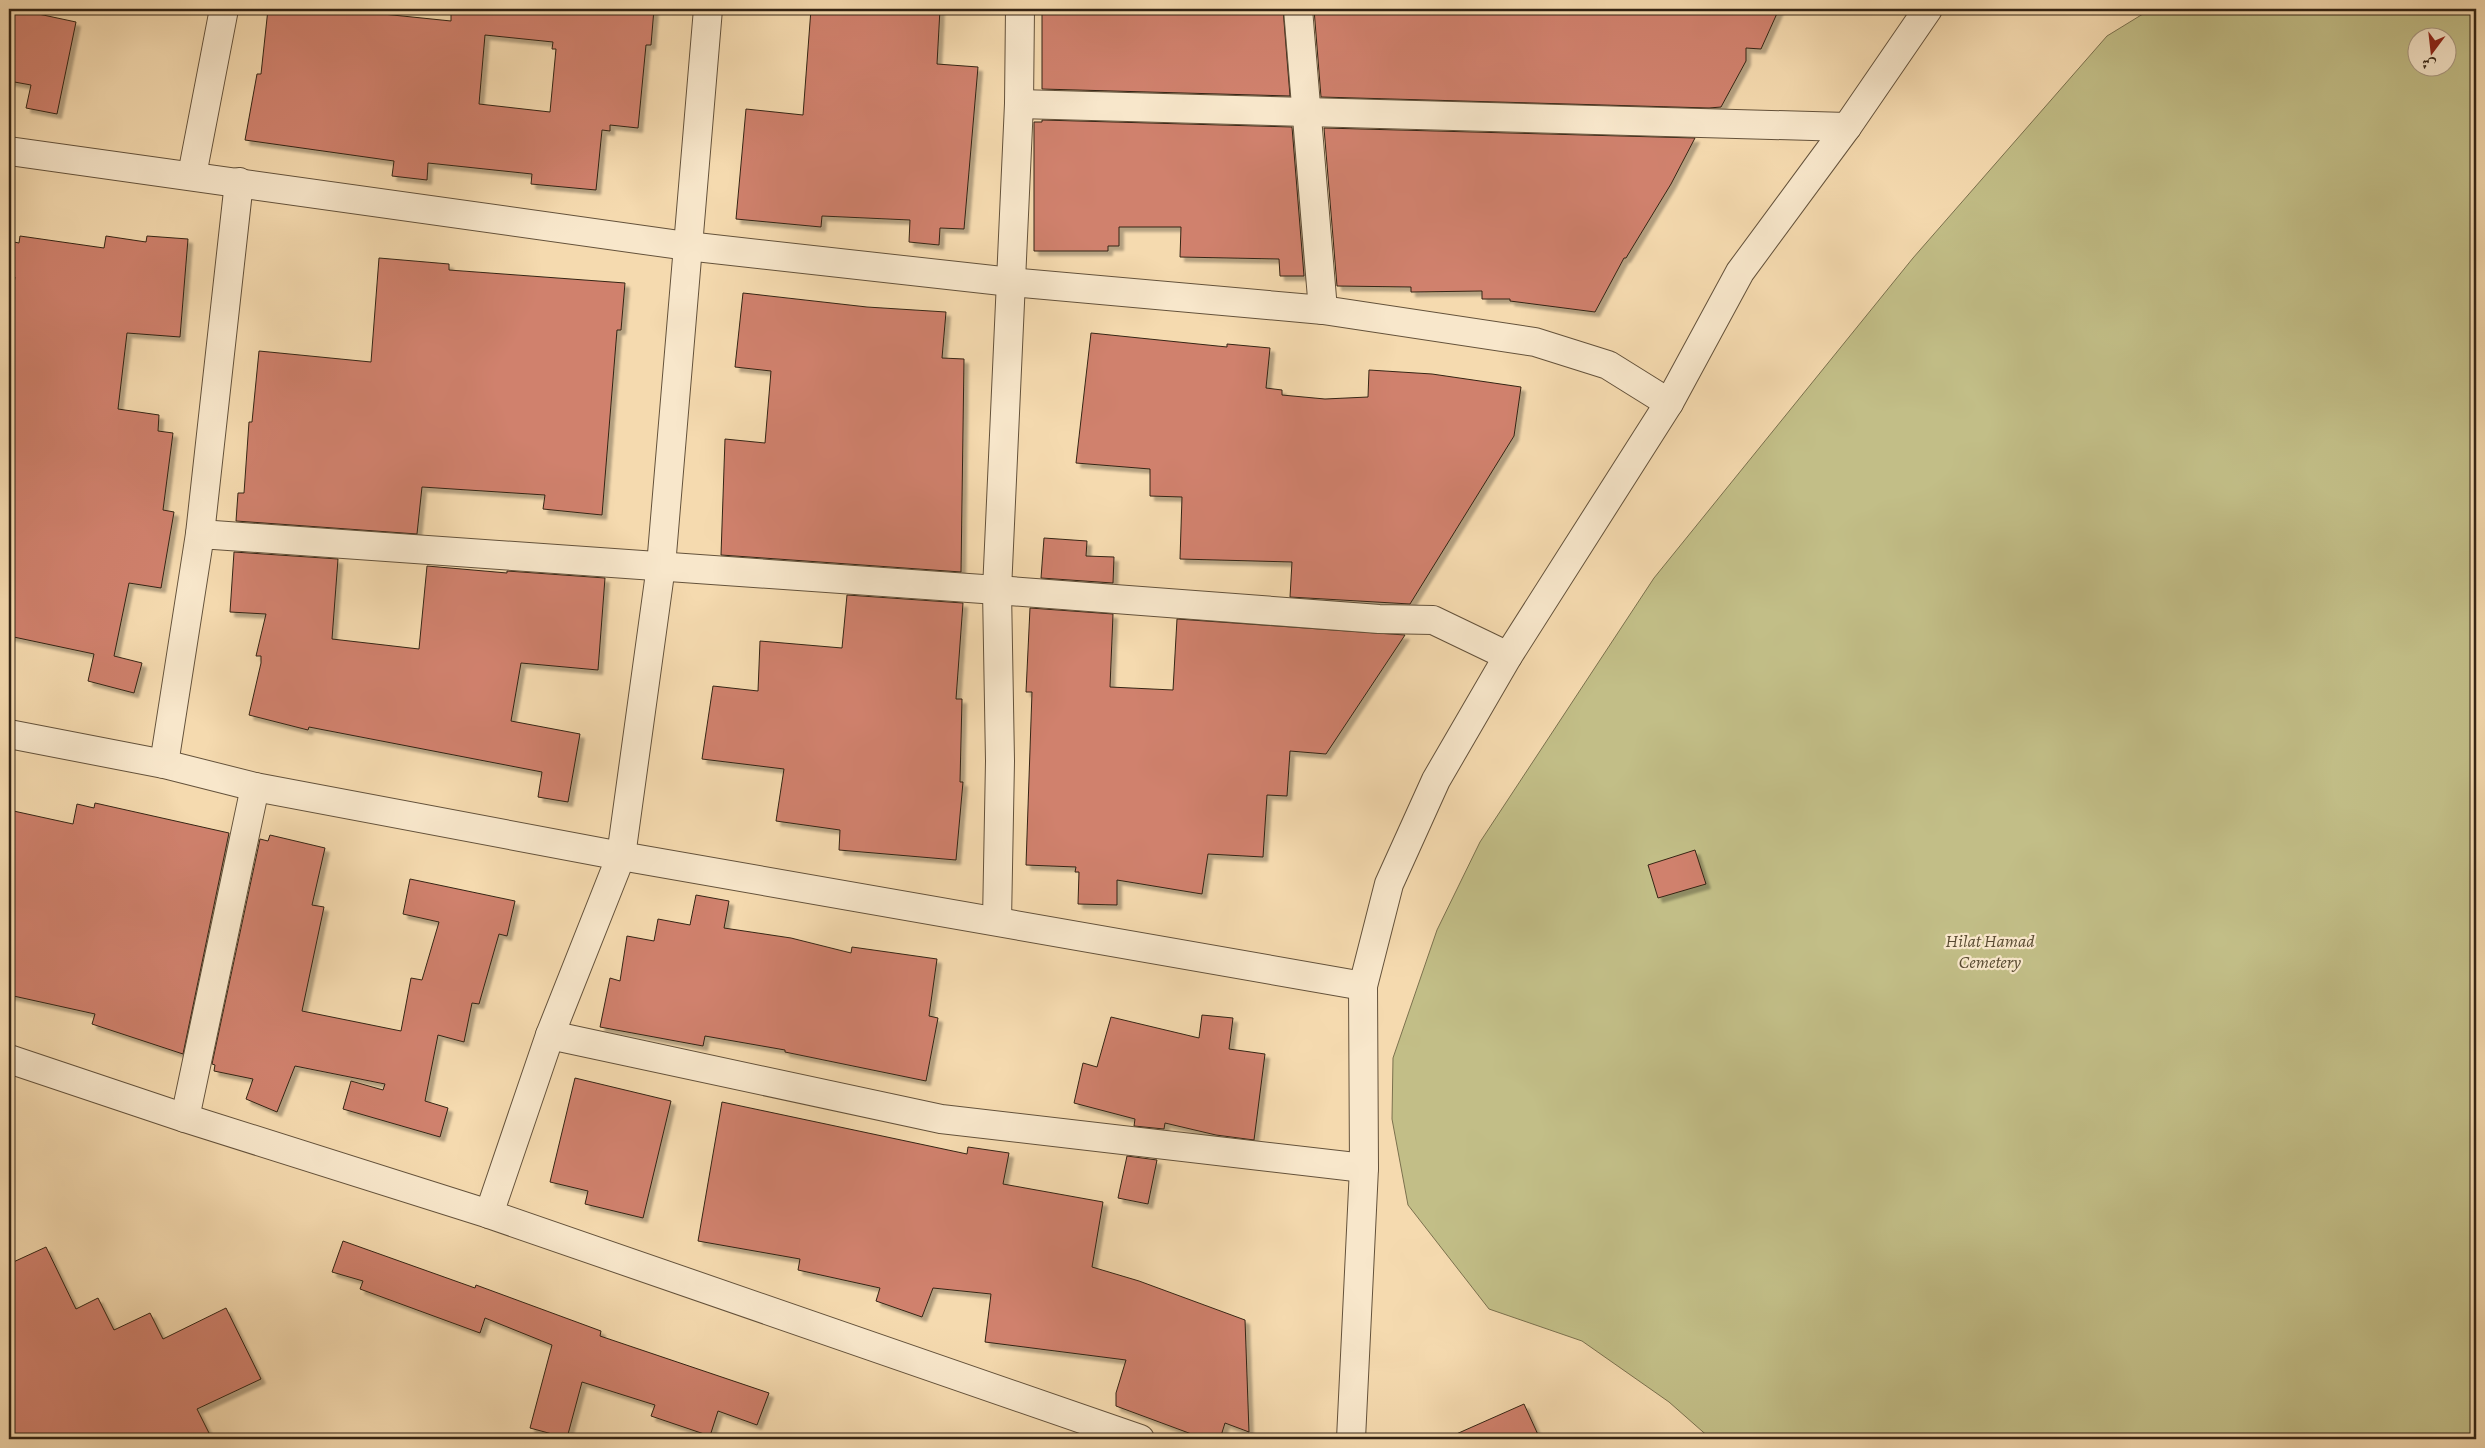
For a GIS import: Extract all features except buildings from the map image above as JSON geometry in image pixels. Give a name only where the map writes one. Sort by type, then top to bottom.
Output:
[{"type":"street","points":[[192,175],[224,9]]},
{"type":"street","points":[[489,1214],[550,1035],[621,856],[661,566],[708,9]]},
{"type":"street","points":[[998,921],[1000,761],[997,590],[1019,104],[1020,9]]},
{"type":"street","points":[[1298,9],[1323,310]]},
{"type":"street","points":[[1351,1439],[1364,1168],[1363,986],[1389,884],[1436,780],[1508,656],[1670,402],[1740,272],[1847,127],[1928,9]]},
{"type":"street","points":[[1019,104],[1306,114],[1847,127]]},
{"type":"street","points":[[9,151],[192,175],[687,246],[1011,282],[1323,310],[1535,342],[1608,365],[1670,402]]},
{"type":"street","points":[[164,764],[200,534],[239,182]]},
{"type":"street","points":[[200,534],[1379,619],[1434,620],[1508,656]]},
{"type":"street","points":[[9,734],[164,764],[255,787],[621,856],[1363,986]]},
{"type":"street","points":[[185,1118],[255,787]]},
{"type":"street","points":[[550,1035],[941,1119],[1364,1168]]},
{"type":"street","points":[[9,1059],[185,1118],[489,1214],[1140,1439]]},
{"type":"green space","name":"Hilat Hamad Cemetery","points":[[2151,9],[2476,9],[2476,1439],[1711,1439],[1669,1402],[1582,1341],[1489,1309],[1408,1205],[1392,1119],[1393,1058],[1437,930],[1480,842],[1654,578],[1913,258],[2107,36]]}]
